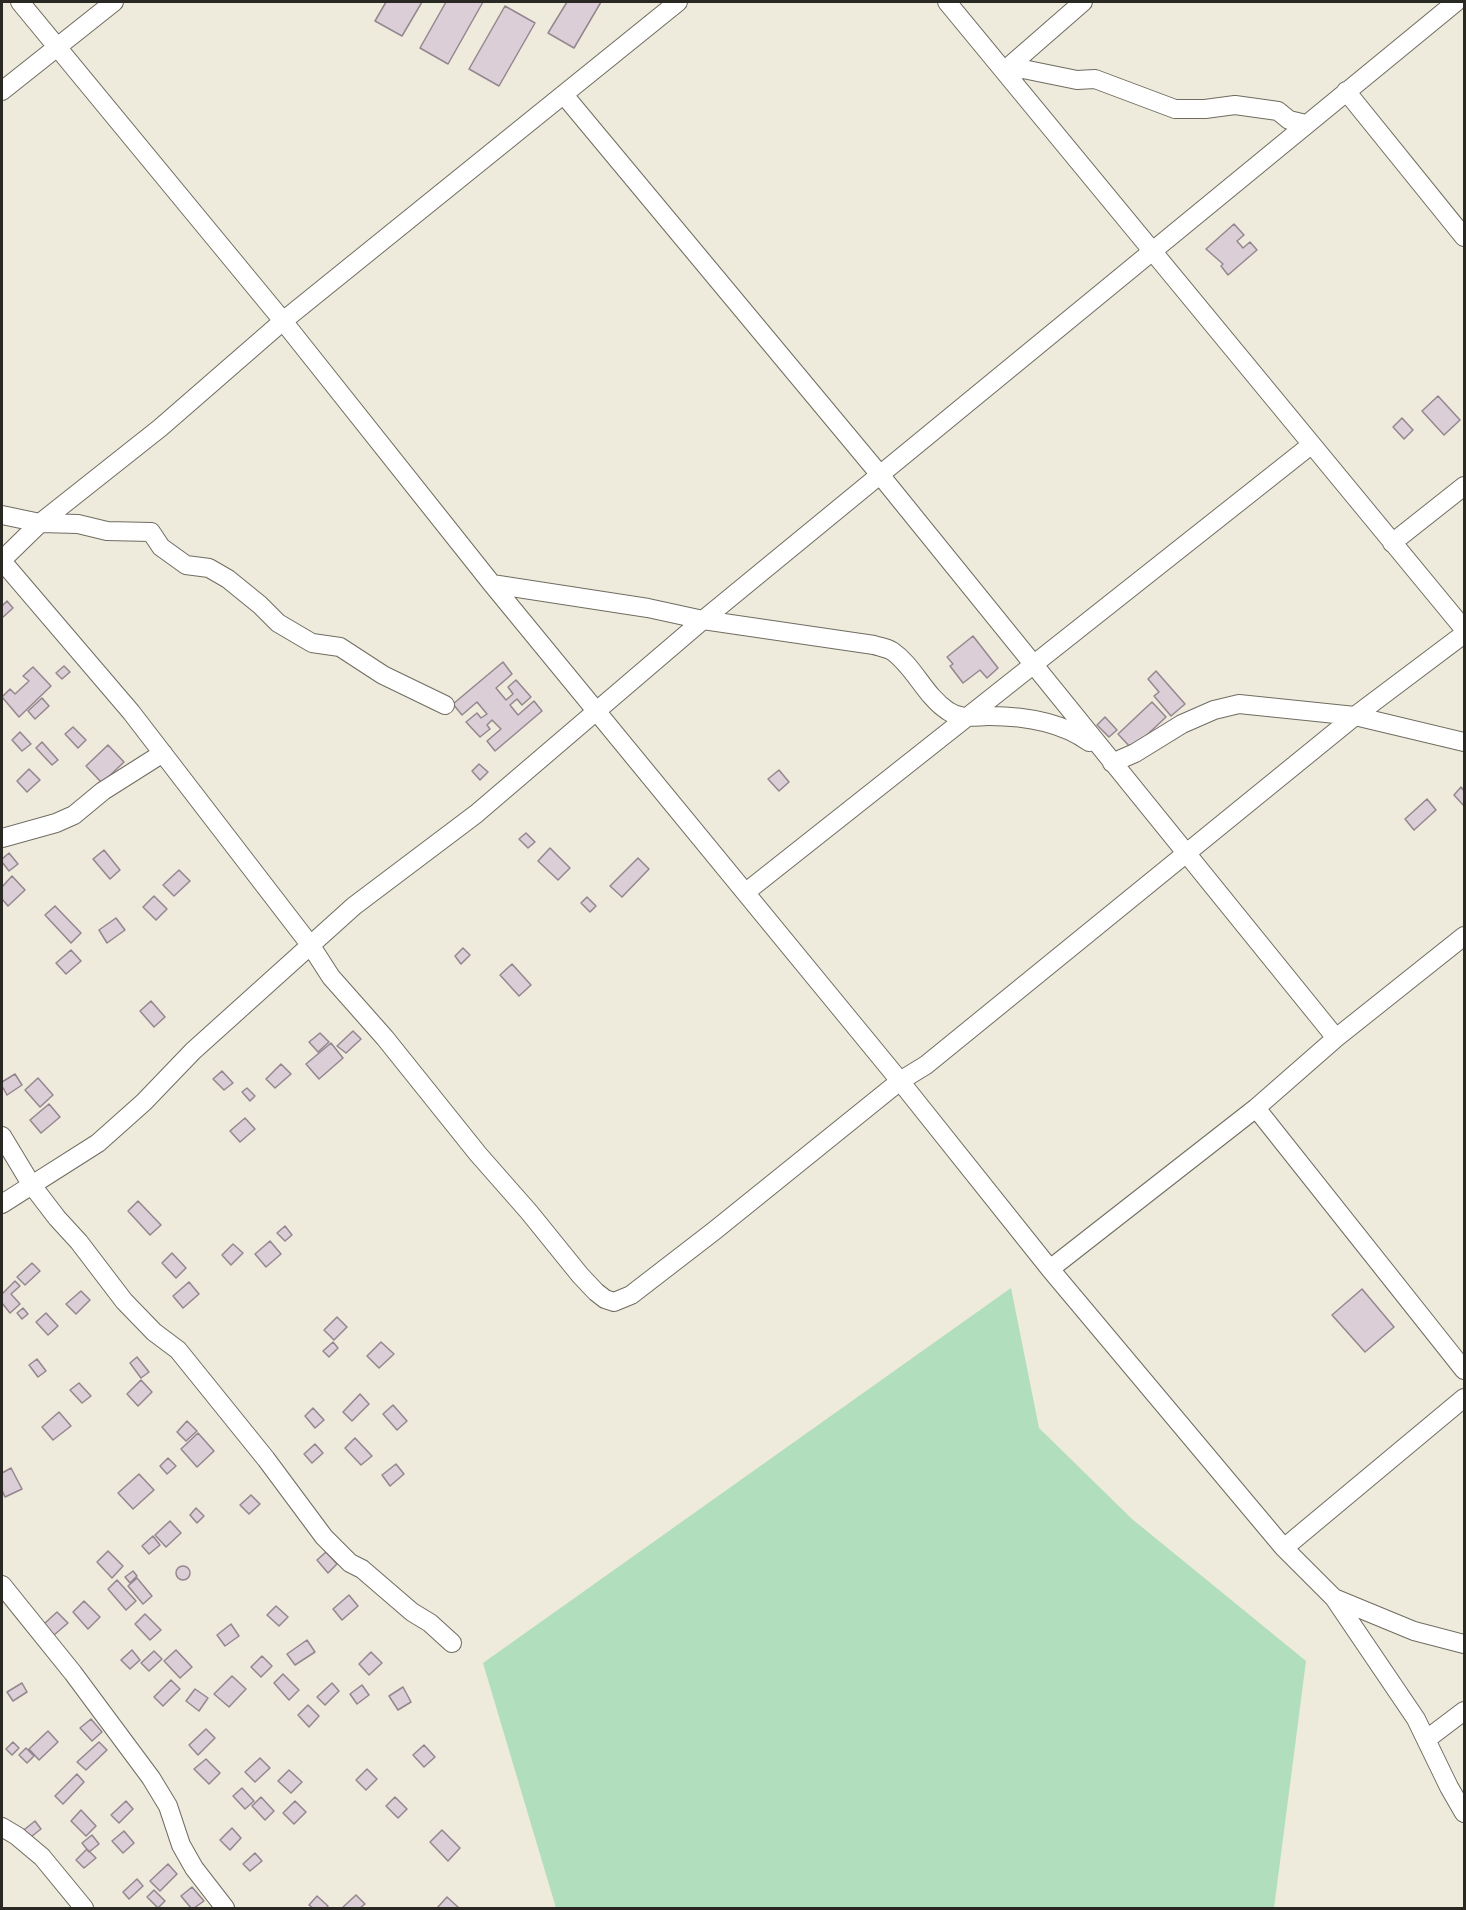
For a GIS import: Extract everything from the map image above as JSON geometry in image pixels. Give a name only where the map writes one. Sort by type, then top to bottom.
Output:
[{"type":"street","points":[[20,2],[283,321],[492,584],[900,1081],[1050,1269],[1284,1548],[1334,1599],[1416,1719],[1464,1813]]},
{"type":"street","points":[[2,91],[114,2]]},
{"type":"street","points":[[678,2],[283,321],[160,428],[40,523],[2,561],[131,712],[311,946],[331,977],[385,1038],[467,1141],[580,1275],[596,1292],[614,1302],[631,1295],[900,1081],[926,1065],[1186,852],[1464,632],[947,2]]},
{"type":"street","points":[[1005,70],[1083,2]]},
{"type":"street","points":[[2,1204],[98,1143],[144,1102],[193,1051],[354,906],[476,814],[703,620],[1456,2]]},
{"type":"street","points":[[1005,70],[1023,69],[1077,80],[1095,79],[1174,109],[1205,109],[1235,105],[1278,111],[1289,120],[1306,124]]},
{"type":"street","points":[[1346,91],[1464,237]]},
{"type":"street","points":[[564,95],[880,476],[1336,1038]]},
{"type":"street","points":[[746,892],[1311,445]]},
{"type":"street","points":[[1392,543],[1464,486]]},
{"type":"street","points":[[2,515],[40,523],[78,524],[107,531],[151,532],[161,547],[186,565],[209,568],[228,579],[278,623],[312,643],[340,647],[356,656],[366,666],[445,705]]},
{"type":"street","points":[[492,584],[648,608],[703,620],[874,645],[890,650],[949,712],[967,718],[988,716],[1048,721],[1076,732],[1108,757],[1135,753],[1182,724],[1214,710],[1239,704],[1355,716],[1464,742]]},
{"type":"street","points":[[2,838],[56,823],[74,815],[103,791],[163,753]]},
{"type":"street","points":[[1050,1269],[1256,1108],[1336,1038],[1464,936]]},
{"type":"street","points":[[1256,1108],[1464,1370]]},
{"type":"street","points":[[2,1136],[31,1184],[57,1218],[79,1242],[124,1301],[154,1332],[178,1350],[266,1459],[324,1537],[350,1563],[362,1569],[412,1612],[430,1623],[452,1642]]},
{"type":"street","points":[[1284,1548],[1464,1398]]},
{"type":"street","points":[[2,1585],[73,1673],[151,1778],[168,1806],[181,1845],[194,1868],[225,1908]]},
{"type":"street","points":[[1334,1599],[1414,1631],[1464,1644]]},
{"type":"street","points":[[1427,1739],[1464,1711]]},
{"type":"street","points":[[2,1827],[42,1857],[84,1908]]},
{"type":"green space","points":[[1011,1288],[1039,1428],[1132,1519],[1306,1661],[1274,1908],[556,1908],[483,1663]]},
{"type":"building","points":[[386,2],[422,2],[402,36],[375,21]]},
{"type":"building","points":[[446,2],[483,2],[448,64],[420,48]]},
{"type":"building","points":[[567,2],[601,2],[574,48],[548,33]]},
{"type":"building","points":[[505,6],[535,23],[499,86],[469,69]]},
{"type":"building","points":[[1234,224],[1244,235],[1237,241],[1243,248],[1250,242],[1257,250],[1228,275],[1221,266],[1223,264],[1206,249]]},
{"type":"building","points":[[1438,396],[1460,420],[1444,435],[1422,411]]},
{"type":"building","points":[[1402,418],[1413,430],[1404,439],[1393,427]]},
{"type":"building","points":[[7,601],[13,608],[2,618],[2,606]]},
{"type":"building","points":[[973,636],[998,668],[987,678],[980,670],[963,683],[950,666],[953,664],[947,657]]},
{"type":"building","points":[[503,662],[512,674],[496,688],[506,700],[513,694],[508,687],[516,680],[531,697],[522,705],[517,699],[510,705],[518,715],[534,701],[542,711],[495,751],[487,741],[501,729],[492,720],[487,725],[490,729],[480,737],[466,722],[477,713],[481,718],[487,714],[477,702],[462,715],[453,704]]},
{"type":"building","points":[[64,666],[70,672],[62,679],[56,673]]},
{"type":"building","points":[[33,667],[51,686],[19,717],[2,697],[10,689],[15,694],[29,681],[23,676]]},
{"type":"building","points":[[1156,671],[1185,704],[1171,716],[1154,696],[1159,692],[1148,679]]},
{"type":"building","points":[[42,698],[49,706],[35,719],[28,711]]},
{"type":"building","points":[[1152,702],[1166,717],[1132,749],[1118,734]]},
{"type":"building","points":[[1105,717],[1117,730],[1109,737],[1097,725]]},
{"type":"building","points":[[73,727],[86,740],[78,748],[65,734]]},
{"type":"building","points":[[20,732],[31,744],[22,751],[12,740]]},
{"type":"building","points":[[42,742],[58,760],[52,765],[36,748]]},
{"type":"building","points":[[108,745],[124,762],[102,783],[86,766]]},
{"type":"building","points":[[479,764],[488,772],[480,780],[472,771]]},
{"type":"building","points":[[29,769],[40,780],[27,792],[17,781]]},
{"type":"building","points":[[779,770],[789,782],[779,791],[768,779]]},
{"type":"building","points":[[1461,787],[1464,791],[1464,806],[1454,795]]},
{"type":"building","points":[[1427,799],[1436,810],[1414,830],[1405,819]]},
{"type":"building","points":[[526,833],[535,842],[528,848],[519,839]]},
{"type":"building","points":[[550,848],[570,868],[558,880],[538,861]]},
{"type":"building","points":[[104,850],[120,870],[110,879],[93,859]]},
{"type":"building","points":[[9,853],[18,864],[9,871],[2,859]]},
{"type":"building","points":[[638,858],[649,869],[622,897],[610,886]]},
{"type":"building","points":[[179,870],[190,881],[174,896],[163,885]]},
{"type":"building","points":[[12,876],[25,890],[8,906],[2,899],[2,887]]},
{"type":"building","points":[[154,896],[167,909],[156,920],[143,907]]},
{"type":"building","points":[[587,897],[596,906],[590,912],[581,903]]},
{"type":"building","points":[[55,906],[81,933],[71,943],[45,915]]},
{"type":"building","points":[[116,918],[125,930],[107,943],[99,930]]},
{"type":"building","points":[[463,948],[470,955],[461,964],[455,956]]},
{"type":"building","points":[[71,950],[81,961],[66,974],[56,963]]},
{"type":"building","points":[[512,964],[531,985],[519,996],[500,975]]},
{"type":"building","points":[[151,1001],[165,1017],[154,1027],[140,1011]]},
{"type":"building","points":[[353,1031],[361,1039],[346,1053],[337,1046]]},
{"type":"building","points":[[320,1033],[329,1042],[318,1052],[309,1042]]},
{"type":"building","points":[[331,1043],[343,1058],[319,1079],[306,1064]]},
{"type":"building","points":[[281,1064],[291,1074],[275,1088],[266,1079]]},
{"type":"building","points":[[222,1071],[233,1083],[224,1090],[213,1079]]},
{"type":"building","points":[[15,1074],[22,1085],[7,1095],[2,1082]]},
{"type":"building","points":[[38,1078],[53,1095],[40,1107],[25,1090]]},
{"type":"building","points":[[247,1088],[255,1096],[250,1101],[242,1092]]},
{"type":"building","points":[[49,1104],[60,1117],[41,1133],[30,1120]]},
{"type":"building","points":[[245,1118],[255,1129],[240,1142],[230,1131]]},
{"type":"building","points":[[138,1201],[161,1225],[150,1235],[128,1211]]},
{"type":"building","points":[[285,1226],[292,1235],[285,1241],[277,1233]]},
{"type":"building","points":[[270,1241],[281,1254],[266,1267],[255,1254]]},
{"type":"building","points":[[233,1244],[243,1253],[231,1265],[222,1255]]},
{"type":"building","points":[[172,1253],[186,1268],[176,1278],[162,1263]]},
{"type":"building","points":[[32,1263],[40,1271],[25,1285],[17,1277]]},
{"type":"building","points":[[15,1281],[20,1286],[11,1294],[20,1304],[10,1313],[2,1303],[2,1294]]},
{"type":"building","points":[[189,1282],[199,1294],[183,1308],[173,1296]]},
{"type":"building","points":[[1362,1289],[1394,1327],[1365,1352],[1332,1315]]},
{"type":"building","points":[[81,1291],[90,1300],[76,1314],[66,1304]]},
{"type":"building","points":[[23,1308],[28,1314],[22,1319],[17,1313]]},
{"type":"building","points":[[46,1313],[58,1326],[48,1335],[36,1322]]},
{"type":"building","points":[[337,1317],[347,1327],[334,1340],[324,1330]]},
{"type":"building","points":[[333,1342],[338,1348],[329,1357],[323,1351]]},
{"type":"building","points":[[381,1342],[394,1354],[379,1368],[367,1356]]},
{"type":"building","points":[[137,1357],[149,1372],[141,1378],[130,1363]]},
{"type":"building","points":[[37,1359],[46,1371],[38,1377],[29,1365]]},
{"type":"building","points":[[141,1380],[152,1392],[138,1406],[127,1394]]},
{"type":"building","points":[[79,1383],[91,1396],[82,1403],[70,1390]]},
{"type":"building","points":[[360,1394],[369,1404],[352,1421],[343,1412]]},
{"type":"building","points":[[393,1405],[407,1421],[397,1430],[383,1414]]},
{"type":"building","points":[[313,1408],[324,1420],[315,1428],[305,1416]]},
{"type":"building","points":[[59,1412],[71,1426],[53,1440],[42,1427]]},
{"type":"building","points":[[187,1421],[197,1431],[186,1441],[177,1432]]},
{"type":"building","points":[[198,1433],[214,1451],[197,1467],[181,1449]]},
{"type":"building","points":[[355,1438],[372,1456],[361,1465],[345,1448]]},
{"type":"building","points":[[315,1444],[323,1453],[312,1463],[304,1454]]},
{"type":"building","points":[[168,1458],[176,1466],[167,1474],[160,1466]]},
{"type":"building","points":[[396,1464],[404,1474],[390,1486],[382,1475]]},
{"type":"building","points":[[11,1468],[22,1489],[5,1497],[2,1490],[2,1473]]},
{"type":"building","points":[[139,1474],[154,1490],[133,1509],[118,1493]]},
{"type":"building","points":[[251,1495],[260,1504],[249,1514],[240,1505]]},
{"type":"building","points":[[196,1508],[204,1516],[197,1523],[190,1515]]},
{"type":"building","points":[[170,1521],[181,1533],[166,1547],[155,1535]]},
{"type":"building","points":[[153,1536],[160,1545],[149,1554],[142,1546]]},
{"type":"building","points":[[108,1551],[123,1566],[112,1578],[97,1562]]},
{"type":"building","points":[[326,1552],[337,1564],[328,1573],[317,1560]]},
{"type":"building","points":[[180,1566],[186,1566],[190,1573],[186,1580],[180,1580],[176,1576],[176,1570]]},
{"type":"building","points":[[133,1571],[137,1576],[130,1583],[125,1577]]},
{"type":"building","points":[[137,1578],[152,1596],[143,1604],[128,1586]]},
{"type":"building","points":[[117,1580],[136,1601],[126,1610],[108,1589]]},
{"type":"building","points":[[349,1595],[358,1606],[342,1620],[333,1609]]},
{"type":"building","points":[[84,1601],[100,1617],[88,1629],[73,1612]]},
{"type":"building","points":[[276,1606],[288,1617],[279,1626],[267,1615]]},
{"type":"building","points":[[57,1612],[68,1623],[54,1635],[44,1624]]},
{"type":"building","points":[[145,1614],[161,1630],[150,1640],[135,1624]]},
{"type":"building","points":[[231,1624],[239,1636],[225,1646],[217,1635]]},
{"type":"building","points":[[307,1640],[315,1652],[295,1665],[287,1654]]},
{"type":"building","points":[[132,1650],[140,1660],[130,1669],[121,1660]]},
{"type":"building","points":[[176,1650],[192,1667],[180,1678],[164,1661]]},
{"type":"building","points":[[154,1651],[162,1659],[149,1671],[141,1663]]},
{"type":"building","points":[[371,1652],[382,1663],[369,1675],[359,1664]]},
{"type":"building","points":[[262,1656],[272,1666],[261,1677],[251,1667]]},
{"type":"building","points":[[283,1674],[299,1690],[289,1700],[274,1683]]},
{"type":"building","points":[[232,1676],[246,1689],[229,1707],[214,1694]]},
{"type":"building","points":[[171,1680],[180,1689],[163,1706],[154,1697]]},
{"type":"building","points":[[22,1683],[27,1692],[13,1701],[7,1692]]},
{"type":"building","points":[[332,1683],[339,1691],[325,1705],[317,1697]]},
{"type":"building","points":[[362,1685],[369,1695],[357,1704],[350,1694]]},
{"type":"building","points":[[403,1687],[411,1702],[398,1710],[389,1696]]},
{"type":"building","points":[[195,1689],[208,1698],[199,1711],[186,1701]]},
{"type":"building","points":[[308,1705],[319,1716],[309,1727],[298,1715]]},
{"type":"building","points":[[91,1719],[102,1732],[92,1741],[80,1728]]},
{"type":"building","points":[[206,1729],[215,1738],[198,1755],[189,1745]]},
{"type":"building","points":[[48,1731],[58,1742],[39,1760],[29,1749]]},
{"type":"building","points":[[13,1742],[19,1748],[12,1755],[6,1749]]},
{"type":"building","points":[[99,1742],[107,1750],[86,1770],[77,1762]]},
{"type":"building","points":[[424,1745],[435,1757],[424,1767],[413,1755]]},
{"type":"building","points":[[26,1748],[34,1756],[27,1763],[19,1755]]},
{"type":"building","points":[[260,1758],[270,1768],[255,1782],[245,1772]]},
{"type":"building","points":[[206,1759],[220,1773],[209,1784],[194,1769]]},
{"type":"building","points":[[367,1769],[377,1779],[366,1790],[356,1780]]},
{"type":"building","points":[[289,1770],[302,1782],[291,1793],[278,1781]]},
{"type":"building","points":[[77,1774],[84,1782],[63,1804],[55,1796]]},
{"type":"building","points":[[242,1788],[254,1801],[245,1809],[233,1796]]},
{"type":"building","points":[[261,1797],[274,1811],[265,1820],[252,1806]]},
{"type":"building","points":[[395,1797],[407,1809],[398,1818],[386,1806]]},
{"type":"building","points":[[126,1801],[133,1809],[119,1823],[111,1815]]},
{"type":"building","points":[[295,1801],[306,1812],[294,1824],[283,1813]]},
{"type":"building","points":[[81,1810],[96,1826],[86,1836],[71,1821]]},
{"type":"building","points":[[35,1821],[41,1829],[27,1840],[20,1833]]},
{"type":"building","points":[[232,1828],[241,1838],[230,1850],[220,1840]]},
{"type":"building","points":[[442,1830],[460,1848],[448,1861],[430,1842]]},
{"type":"building","points":[[124,1831],[134,1843],[123,1853],[112,1841]]},
{"type":"building","points":[[92,1835],[99,1844],[89,1852],[82,1843]]},
{"type":"building","points":[[87,1849],[96,1858],[84,1868],[76,1860]]},
{"type":"building","points":[[255,1853],[262,1861],[250,1871],[243,1864]]},
{"type":"building","points":[[168,1864],[177,1874],[160,1891],[150,1881]]},
{"type":"building","points":[[137,1879],[143,1886],[129,1899],[123,1892]]},
{"type":"building","points":[[192,1887],[204,1901],[194,1908],[191,1908],[181,1896]]},
{"type":"building","points":[[154,1890],[165,1901],[158,1908],[147,1897]]},
{"type":"building","points":[[356,1895],[365,1904],[360,1908],[342,1908]]},
{"type":"building","points":[[317,1896],[328,1906],[326,1908],[313,1908],[309,1905]]},
{"type":"building","points":[[447,1897],[459,1908],[437,1908]]}]
